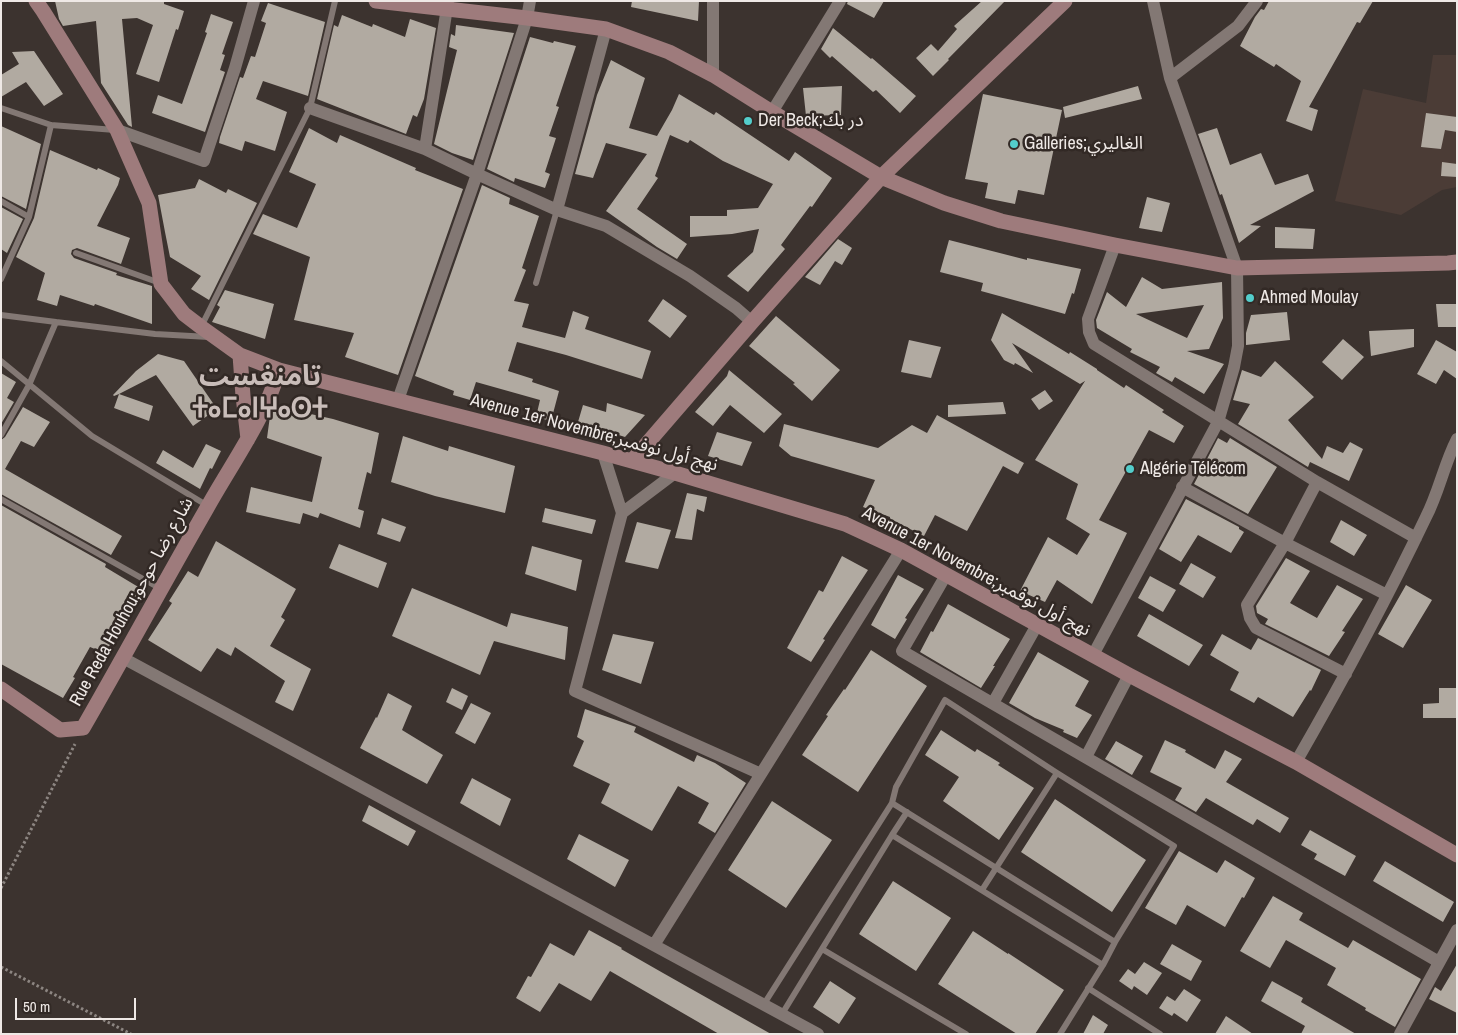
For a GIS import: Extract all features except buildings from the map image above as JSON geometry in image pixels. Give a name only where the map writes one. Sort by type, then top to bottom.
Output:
[{"type":"main road","points":[[376,1],[447,5],[606,29],[669,52],[713,75],[880,177],[944,203],[1001,221],[1237,268],[1457,262]]},
{"type":"main road","points":[[632,462],[880,177],[1065,1]]},
{"type":"main road","points":[[40,5],[117,130],[149,204],[161,284]]},
{"type":"main road","name":"Avenue 1er Novembre;نهج أول نوفمبر","points":[[161,284],[184,314],[215,338],[240,355],[279,370],[602,453],[844,524],[901,550],[1129,675],[1296,762],[1457,855]]},
{"type":"main road","points":[[240,355],[242,396],[248,439]]},
{"type":"main road","name":"Rue Reda Houhou;شارع رضا حوحو","points":[[1,689],[60,730],[83,728],[208,506],[260,418],[279,370]]},
{"type":"street","points":[[117,130],[204,161],[235,68],[254,1]]},
{"type":"street","points":[[398,400],[477,174],[527,18],[530,1]]},
{"type":"street","points":[[713,1],[713,75]]},
{"type":"street","points":[[772,112],[840,1]]},
{"type":"street","points":[[1093,655],[1218,422],[1238,346],[1237,268],[1170,78],[1153,1]]},
{"type":"street","points":[[1170,78],[1238,26],[1257,1]]},
{"type":"street","points":[[425,149],[447,5]]},
{"type":"street","points":[[557,210],[606,29]]},
{"type":"street","points":[[310,108],[425,149],[557,210],[606,226],[690,276],[736,308],[752,322]]},
{"type":"street","points":[[1115,245],[1088,319],[1089,332],[1094,344],[1317,482],[1416,538]]},
{"type":"street","points":[[1296,762],[1346,674],[1428,514],[1449,454],[1457,439]]},
{"type":"street","points":[[602,453],[622,513],[576,691],[761,774]]},
{"type":"street","points":[[622,513],[675,473]]},
{"type":"street","points":[[1317,482],[1247,605],[1250,618],[1256,628],[1346,674]]},
{"type":"street","points":[[1182,488],[1284,543],[1387,595]]},
{"type":"street","points":[[654,945],[901,550]]},
{"type":"street","points":[[946,575],[902,651],[1439,962]]},
{"type":"street","points":[[993,704],[1037,625]]},
{"type":"street","points":[[123,658],[818,1034]]},
{"type":"street","points":[[1086,757],[1129,675]]},
{"type":"street","points":[[1400,1034],[1457,930]]},
{"type":"lane","points":[[201,327],[310,108],[335,1]]},
{"type":"lane","points":[[1,108],[52,125],[117,130]]},
{"type":"lane","points":[[1,279],[29,217],[52,125]]},
{"type":"lane","points":[[1,201],[29,217]]},
{"type":"lane","points":[[536,283],[557,210]]},
{"type":"lane","points":[[76,253],[161,284]]},
{"type":"lane","points":[[1,316],[155,334],[215,338]]},
{"type":"lane","points":[[1,434],[29,385],[56,322]]},
{"type":"lane","points":[[1,361],[92,436],[208,506]]},
{"type":"lane","points":[[1,499],[161,589]]},
{"type":"lane","points":[[764,1004],[892,803],[896,786],[945,700],[1174,846],[1060,1034]]},
{"type":"lane","points":[[982,890],[1057,773]]},
{"type":"lane","points":[[892,803],[1115,942]]},
{"type":"lane","points":[[782,1014],[907,812]]},
{"type":"lane","points":[[892,835],[1103,965]]},
{"type":"lane","points":[[822,949],[966,1034]]},
{"type":"lane","points":[[1088,988],[1160,1034]]},
{"type":"path","points":[[1,888],[83,728]]},
{"type":"path","points":[[1,967],[131,1034]]},
{"type":"shaded area","points":[[1433,55],[1457,55],[1457,187],[1442,190],[1401,215],[1335,201],[1363,89],[1426,103]]},
{"type":"place","name":"Der Beck;در بك","points":[[748,121]]},
{"type":"place","name":"Galleries;الغاليري","points":[[1014,144]]},
{"type":"place","name":"Ahmed Moulay","points":[[1250,298]]},
{"type":"place","name":"Algérie Télécom","points":[[1130,469]]},
{"type":"district","name":"تامنغست ⵜⴰⵎⴰⵏⵖⴰⵙⵜ","points":[[260,393]]}]
